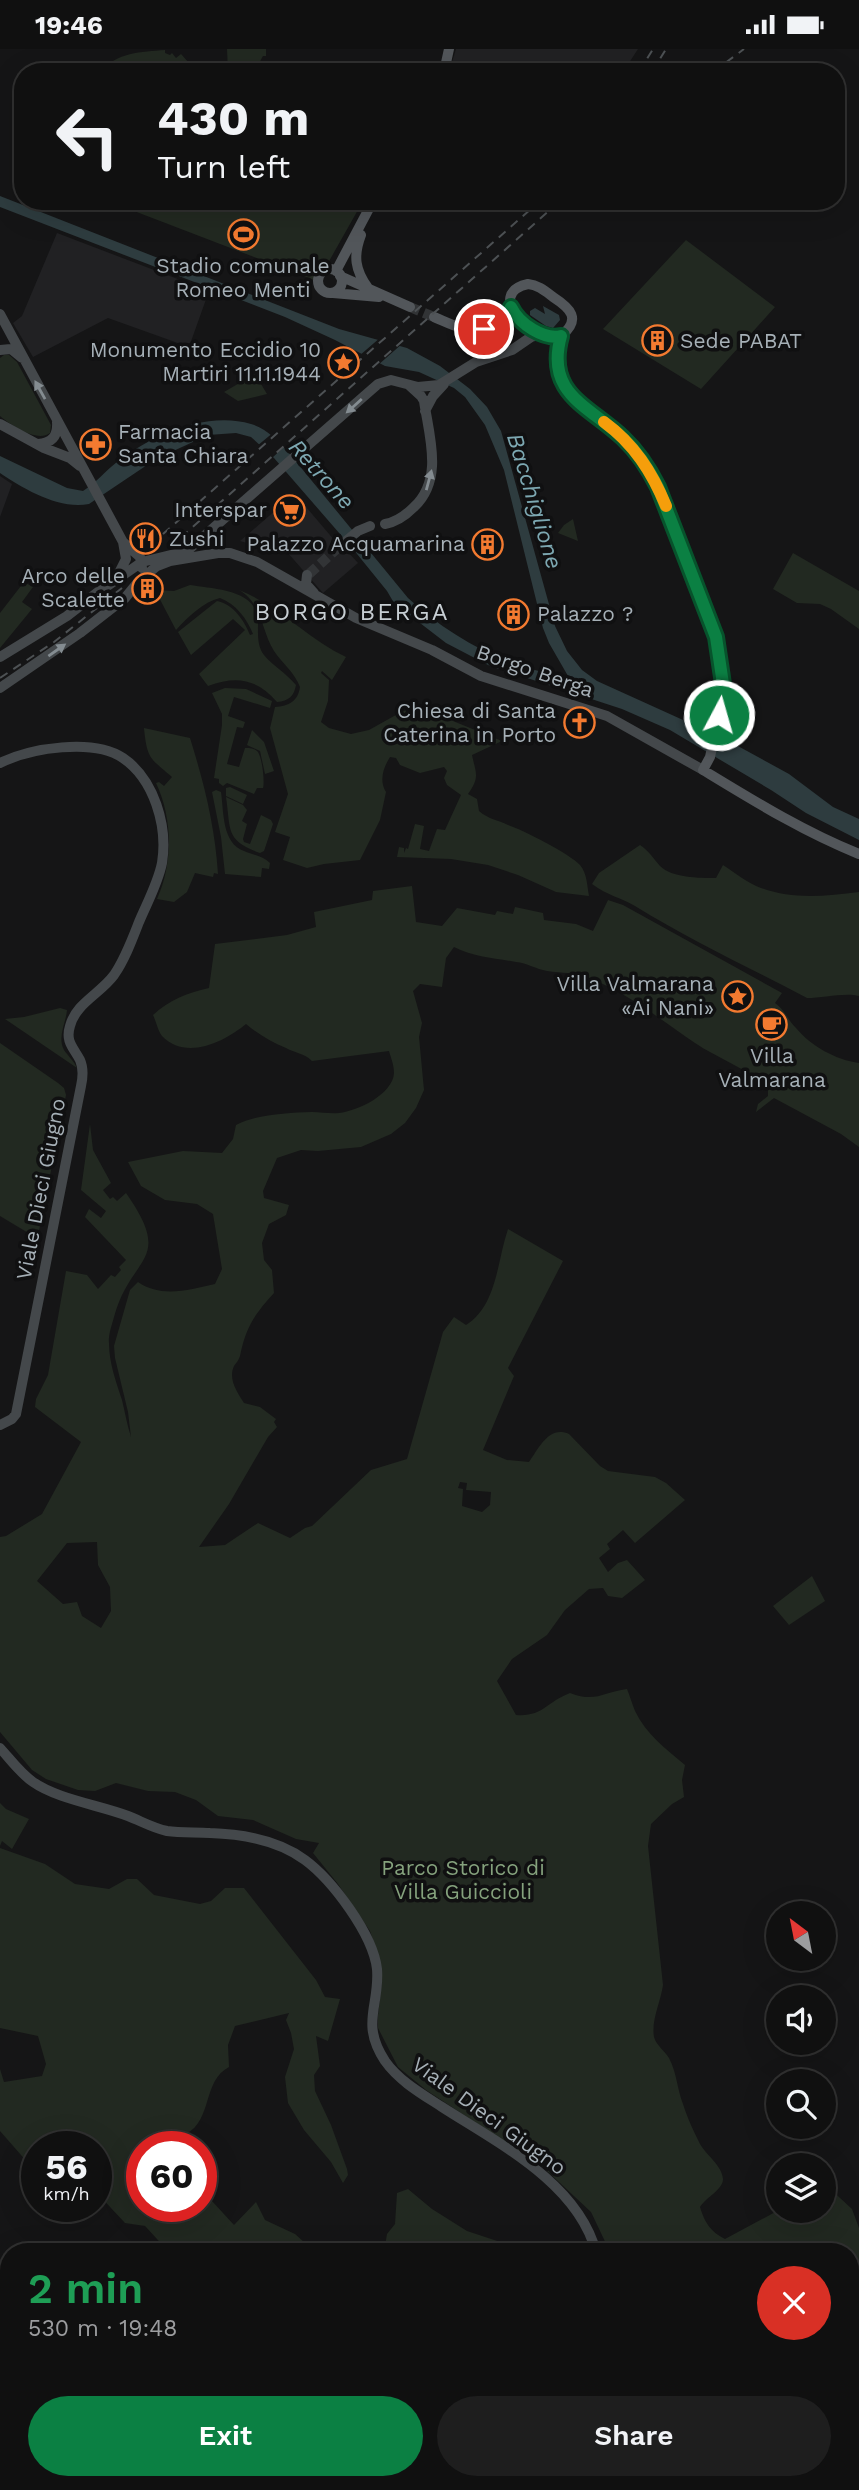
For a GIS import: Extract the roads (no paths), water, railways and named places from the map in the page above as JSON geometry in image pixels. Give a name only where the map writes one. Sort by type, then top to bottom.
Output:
[{"type":"main road","points":[[331,293],[340,288],[338,274],[368,210]]},
{"type":"main road","points":[[364,219],[356,262],[359,274],[369,289]]},
{"type":"main road","points":[[386,298],[325,292],[319,288],[318,278],[324,271],[338,274],[410,307]]},
{"type":"main road","points":[[558,355],[546,336],[523,321],[511,307],[510,300],[516,289],[524,285],[536,285],[571,313],[571,324],[561,336],[558,355],[561,380],[569,395],[631,445],[649,469],[658,487],[716,637],[723,684],[710,757],[704,770],[786,820],[859,854]]},
{"type":"main road","points":[[504,321],[511,307]]},
{"type":"main road","points":[[0,314],[123,542],[126,559],[122,570],[96,594]]},
{"type":"main road","points":[[434,317],[469,330],[484,329],[504,321],[523,321]]},
{"type":"main road","points":[[523,321],[526,337],[523,342]]},
{"type":"main road","points":[[425,412],[442,385],[467,367],[512,350],[531,337],[561,336]]},
{"type":"main road","points":[[0,350],[11,349],[23,359]]},
{"type":"main road","points":[[0,660],[96,594],[140,557],[180,555],[217,527],[378,384],[391,380],[427,387],[442,385]]},
{"type":"main road","points":[[385,524],[396,521],[418,504],[429,483],[433,455],[423,399],[409,385]]},
{"type":"main road","points":[[36,443],[47,443],[56,436],[57,422]]},
{"type":"main road","points":[[0,424],[70,458],[84,470]]},
{"type":"main road","points":[[342,545],[358,531],[370,526]]},
{"type":"main road","points":[[217,527],[199,548],[201,552],[218,553]]},
{"type":"main road","points":[[123,542],[140,557]]},
{"type":"main road","name":"Borgo Berga","points":[[139,581],[163,563],[218,553],[230,553],[257,562],[363,622],[432,650],[481,675],[607,716],[704,770]]},
{"type":"main road","points":[[0,688],[80,633],[125,598],[139,581],[140,557]]},
{"type":"main road","points":[[290,579],[296,580],[308,575],[306,584],[314,594]]},
{"type":"main road","name":"Viale Dieci Giugno","points":[[0,763],[26,753],[61,747],[95,748],[120,755],[138,769],[151,790],[159,816],[162,861],[159,876],[116,971],[98,993],[76,1011],[69,1030],[69,1043],[80,1061],[83,1075],[16,1414],[0,1425]]},
{"type":"main road","name":"Viale Dieci Giugno","points":[[0,1748],[20,1770],[47,1790],[168,1831],[248,1836],[287,1850],[305,1860],[332,1887],[361,1929],[377,1968],[376,1995],[371,2019],[375,2041],[386,2061],[405,2083],[520,2157],[567,2198],[586,2224],[594,2243]]},
{"type":"tunnel","points":[[410,307],[434,317]]},
{"type":"tunnel","points":[[309,574],[340,546]]},
{"type":"railway","points":[[644,63],[653,49]]},
{"type":"railway","points":[[657,63],[666,49]]},
{"type":"railway","points":[[725,63],[744,49]]},
{"type":"railway","points":[[163,534],[530,210]]},
{"type":"railway","points":[[169,548],[550,210]]},
{"type":"railway","points":[[0,678],[54,642],[122,588]]},
{"type":"place","name":"Stadio comunale Romeo Menti","points":[[243,234]]},
{"type":"place","name":"Sede PABAT","points":[[657,341]]},
{"type":"place","name":"Monumento Eccidio 10 Martiri 11.11.1944","points":[[344,362]]},
{"type":"place","name":"Farmacia Santa Chiara","points":[[95,444]]},
{"type":"place","name":"Interspar","points":[[290,510]]},
{"type":"place","name":"Zushi","points":[[146,539]]},
{"type":"place","name":"Palazzo Acquamarina","points":[[488,544]]},
{"type":"place","name":"Arco delle Scalette","points":[[148,588]]},
{"type":"place","name":"Palazzo ?","points":[[514,614]]},
{"type":"place","name":"Chiesa di Santa Caterina in Porto","points":[[579,723]]},
{"type":"place","name":"Villa Valmarana «Ai Nani»","points":[[737,996]]},
{"type":"place","name":"Villa Valmarana","points":[[772,1024]]},
{"type":"district","name":"BORGO BERGA","points":[[352,612]]},
{"type":"water label","name":"Retrone","points":[[322,474]]},
{"type":"water label","name":"Bacchiglione","points":[[535,501]]},
{"type":"park label","name":"Parco Storico di Villa Guiccioli","points":[[463,1880]]}]
